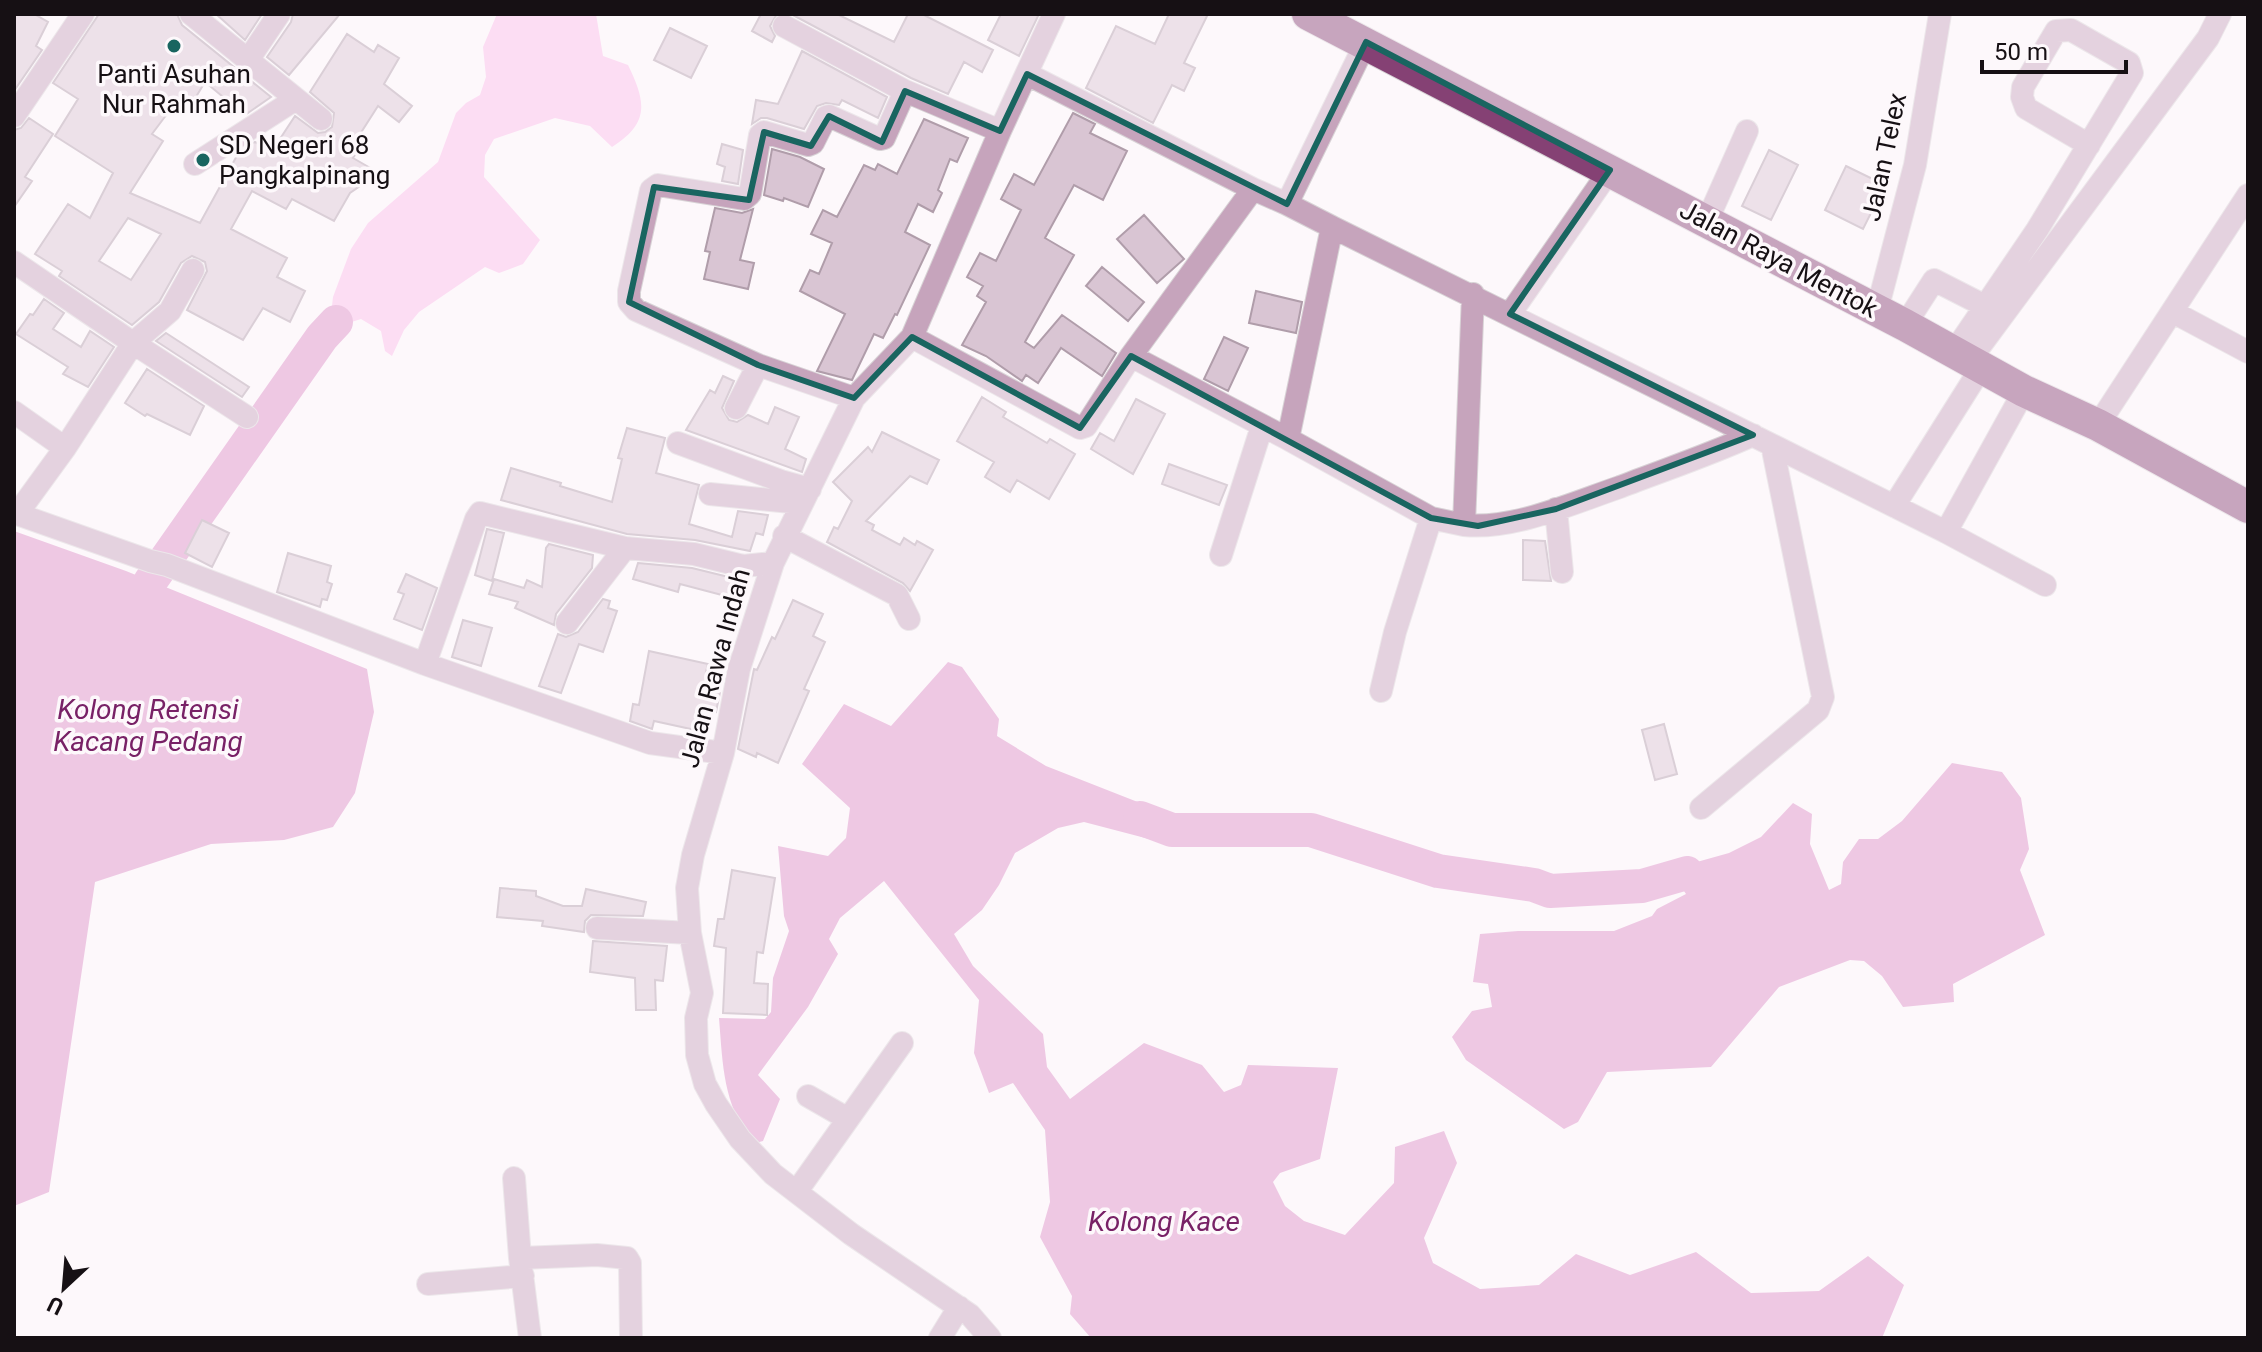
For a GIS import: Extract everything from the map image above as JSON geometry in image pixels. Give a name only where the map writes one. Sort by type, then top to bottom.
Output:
[{"type":"highway","name":"Jalan Raya Mentok","points":[[1308,14],[1707,221],[2024,391],[2098,425],[2248,507]]},
{"type":"street","points":[[14,116],[83,14]]},
{"type":"street","points":[[191,14],[321,119]]},
{"type":"street","points":[[248,60],[279,14]]},
{"type":"street","name":"Jalan Rawa Indah","points":[[990,1338],[970,1315],[851,1234],[773,1174],[740,1139],[716,1104],[705,1084],[697,1055],[696,1018],[702,993],[690,933],[687,888],[697,841],[723,753],[739,669],[784,536],[854,398],[912,337],[1054,14]]},
{"type":"street","name":"Jalan Telex","points":[[1891,318],[1940,14]]},
{"type":"street","points":[[1894,506],[1968,361],[2208,38],[2220,14]]},
{"type":"street","points":[[784,26],[905,91],[1000,131]]},
{"type":"street","points":[[1968,361],[1985,306],[2037,230],[2089,145],[2132,73],[2129,63],[2071,30],[2056,31],[2023,87],[2022,97],[2026,108],[2089,145]]},
{"type":"street","points":[[1287,204],[1366,42]]},
{"type":"street","points":[[1027,74],[1253,189],[1473,294],[2045,585]]},
{"type":"street","points":[[854,398],[758,365],[636,310],[629,302],[651,190],[658,185],[744,199],[750,194],[761,134],[808,145],[813,143],[829,116],[880,139],[884,138],[905,91]]},
{"type":"street","points":[[195,164],[296,99]]},
{"type":"street","points":[[1707,221],[1747,131]]},
{"type":"street","points":[[1510,314],[1610,170]]},
{"type":"street","points":[[912,337],[1080,428],[1086,426],[1131,356],[1253,189]]},
{"type":"street","points":[[2098,425],[2248,195]]},
{"type":"street","points":[[1288,439],[1332,227]]},
{"type":"street","points":[[14,262],[247,417]]},
{"type":"street","points":[[193,270],[170,311],[133,343],[65,448],[16,514],[159,563],[425,664],[650,743],[723,753]]},
{"type":"street","points":[[1891,318],[1934,280],[1985,306]]},
{"type":"street","points":[[1464,525],[1473,294]]},
{"type":"street","points":[[2173,312],[2248,352]]},
{"type":"street","points":[[1131,356],[1431,518],[1464,525],[1498,524],[1556,509],[1713,453],[1762,440]]},
{"type":"street","points":[[736,408],[758,365]]},
{"type":"street","points":[[1946,532],[2024,391]]},
{"type":"street","points":[[14,412],[65,448]]},
{"type":"street","points":[[1221,555],[1262,426]]},
{"type":"street","points":[[1701,808],[1818,710],[1823,697],[1762,440]]},
{"type":"street","points":[[678,443],[766,476],[806,496]]},
{"type":"street","points":[[710,494],[806,496]]},
{"type":"street","points":[[1556,509],[1562,572]]},
{"type":"street","points":[[425,664],[480,513],[625,548],[694,554],[743,566],[773,563]]},
{"type":"street","points":[[1381,691],[1395,632],[1431,518]]},
{"type":"street","points":[[784,536],[897,595],[909,619]]},
{"type":"street","points":[[567,623],[625,548]]},
{"type":"street","points":[[597,928],[690,933]]},
{"type":"street","points":[[797,1191],[902,1043]]},
{"type":"street","points":[[808,1096],[848,1119]]},
{"type":"street","points":[[514,1178],[530,1338]]},
{"type":"street","points":[[428,1284],[597,1255],[627,1258],[630,1263],[631,1338]]},
{"type":"street","points":[[940,1338],[959,1307]]},
{"type":"highlighted area","points":[[1366,42],[1610,170],[1510,314],[1753,435],[1556,509],[1478,526],[1431,518],[1131,356],[1080,428],[912,337],[854,398],[758,365],[629,302],[654,187],[749,200],[764,132],[811,146],[829,116],[882,142],[905,91],[1000,131],[1027,74],[1287,204]]},
{"type":"shaded area","points":[[497,14],[596,14],[603,56],[628,65],[634,78],[641,101],[639,120],[612,147],[590,126],[555,118],[494,139],[485,155],[484,177],[540,240],[523,264],[499,273],[485,267],[419,312],[404,330],[392,356],[385,351],[381,331],[361,319],[339,326],[331,315],[333,297],[351,249],[368,223],[438,162],[456,113],[480,95],[486,77],[483,47]]},
{"type":"water","name":"Kolong Retensi Kacang Pedang","points":[[14,531],[126,571],[367,669],[374,712],[355,793],[333,827],[284,840],[211,844],[95,882],[49,1192],[14,1206]]},
{"type":"water","name":"Kolong Kace","points":[[948,662],[962,667],[999,719],[997,736],[1046,766],[1181,819],[1188,846],[1172,845],[1084,822],[1058,828],[1015,853],[982,910],[954,934],[973,966],[1043,1034],[1047,1067],[1070,1099],[1144,1043],[1202,1065],[1224,1092],[1241,1085],[1248,1065],[1338,1068],[1320,1159],[1280,1173],[1273,1182],[1285,1206],[1304,1221],[1345,1235],[1394,1183],[1395,1147],[1444,1131],[1457,1163],[1424,1238],[1433,1263],[1480,1289],[1539,1285],[1576,1254],[1630,1275],[1696,1252],[1751,1293],[1819,1291],[1868,1256],[1904,1285],[1882,1338],[1091,1338],[1070,1314],[1072,1296],[1040,1237],[1050,1202],[1045,1130],[1013,1083],[989,1093],[974,1053],[979,1000],[884,881],[840,918],[829,939],[838,954],[808,1007],[758,1075],[780,1099],[763,1141],[752,1144],[735,1113],[726,1084],[719,1018],[765,1019],[771,1012],[773,978],[789,931],[784,916],[778,846],[828,856],[846,838],[850,808],[802,764],[844,704],[891,726]]},
{"type":"water","points":[[1952,763],[2002,772],[2021,798],[2029,849],[2020,870],[2045,935],[1953,984],[1954,1002],[1903,1007],[1882,976],[1864,961],[1850,960],[1779,987],[1711,1067],[1607,1072],[1578,1122],[1564,1129],[1466,1060],[1452,1037],[1472,1011],[1492,1007],[1488,984],[1473,982],[1480,934],[1614,931],[1652,916],[1657,909],[1686,894],[1680,885],[1650,898],[1636,879],[1729,853],[1761,837],[1793,803],[1812,814],[1810,844],[1829,890],[1841,884],[1843,862],[1859,839],[1878,839],[1902,821]]},
{"type":"building","points":[[14,14],[34,14],[48,22],[36,46],[42,50],[14,91]]},
{"type":"building","points":[[99,14],[177,14],[182,25],[271,97],[245,115],[205,82],[188,110],[176,102],[152,134],[163,141],[130,193],[200,223],[239,152],[255,142],[272,151],[295,116],[318,133],[332,127],[334,113],[310,92],[347,34],[374,52],[378,45],[399,58],[384,84],[412,106],[399,122],[378,106],[355,142],[361,146],[353,158],[379,173],[350,193],[334,221],[292,199],[286,209],[252,191],[231,229],[287,258],[277,277],[305,291],[290,322],[263,308],[243,340],[187,310],[207,271],[205,262],[192,256],[181,263],[159,302],[132,325],[59,276],[62,271],[35,254],[68,204],[90,218],[113,173],[55,136],[78,99],[53,83]],"holes":[[[128,218],[161,234],[131,280],[99,261]]]},
{"type":"building","points":[[216,14],[262,14],[245,40]]},
{"type":"building","points":[[293,14],[340,14],[289,75],[267,57],[291,22]]},
{"type":"building","points":[[761,14],[777,14],[770,26],[775,36],[772,42],[752,31]]},
{"type":"building","points":[[791,14],[837,14],[894,42],[908,14],[922,14],[993,50],[982,72],[964,62],[948,94],[911,78]]},
{"type":"building","points":[[1001,14],[1039,14],[1019,56],[988,40]]},
{"type":"building","points":[[1169,14],[1208,14],[1184,63],[1195,68],[1184,91],[1172,85],[1153,123],[1086,88],[1116,26],[1155,44]]},
{"type":"building","points":[[670,28],[707,46],[691,78],[654,60]]},
{"type":"building","points":[[802,51],[887,97],[878,118],[842,100],[839,105],[826,103],[817,106],[804,129],[767,118],[752,124],[756,100],[778,104]]},
{"type":"building","points":[[1073,113],[1095,124],[1090,133],[1127,151],[1103,200],[1074,185],[1045,238],[1074,255],[1025,342],[1034,348],[1062,315],[1116,353],[1102,376],[1061,348],[1038,383],[1026,375],[1022,381],[986,356],[962,345],[986,302],[977,296],[983,286],[967,277],[980,253],[996,261],[1021,210],[1001,199],[1014,174],[1034,185]]},
{"type":"building","points":[[29,118],[53,134],[25,177],[32,181],[14,207],[14,130],[21,128]]},
{"type":"building","points":[[924,119],[968,138],[957,162],[950,159],[938,190],[942,193],[933,212],[918,204],[905,232],[930,245],[897,315],[883,338],[874,334],[852,380],[817,371],[845,314],[800,291],[810,270],[819,274],[832,243],[811,234],[823,210],[837,217],[864,165],[875,170],[878,164],[897,174]]},
{"type":"building","points":[[722,144],[743,150],[738,184],[722,181],[725,167],[717,164]]},
{"type":"building","points":[[772,149],[800,157],[824,169],[808,207],[764,195]]},
{"type":"building","points":[[1769,150],[1798,165],[1771,220],[1742,206]]},
{"type":"building","points":[[1846,166],[1885,185],[1863,229],[1825,210]]},
{"type":"building","points":[[715,208],[742,213],[753,209],[740,260],[754,263],[748,289],[704,279],[710,252],[705,251]]},
{"type":"building","points":[[1144,215],[1184,259],[1157,283],[1117,239]]},
{"type":"building","points":[[1102,267],[1144,302],[1128,321],[1086,286]]},
{"type":"building","points":[[1256,291],[1302,302],[1296,333],[1249,323]]},
{"type":"building","points":[[44,299],[64,313],[53,329],[81,347],[90,331],[114,347],[88,387],[63,374],[68,367],[16,334]]},
{"type":"building","points":[[166,333],[249,387],[242,397],[156,341]]},
{"type":"building","points":[[1224,337],[1248,348],[1228,391],[1204,379]]},
{"type":"building","points":[[147,369],[204,406],[190,435],[147,414],[145,416],[125,403]]},
{"type":"building","points":[[723,376],[734,381],[722,408],[729,420],[737,422],[748,415],[768,424],[775,407],[799,417],[785,449],[806,459],[802,472],[686,430],[710,390],[715,393]]},
{"type":"building","points":[[982,397],[1006,412],[1003,417],[1047,443],[1050,439],[1075,454],[1049,499],[1017,480],[1010,492],[985,477],[994,462],[957,441]]},
{"type":"building","points":[[1136,399],[1165,414],[1133,474],[1091,449],[1100,433],[1114,441]]},
{"type":"building","points":[[627,428],[665,438],[656,473],[699,485],[689,524],[732,537],[738,511],[768,515],[763,535],[756,533],[750,551],[695,540],[627,534],[501,500],[511,468],[612,502],[622,459],[618,458]]},
{"type":"building","points":[[882,432],[939,460],[927,484],[910,476],[866,521],[874,525],[872,530],[900,545],[904,538],[933,550],[910,591],[903,583],[827,542],[834,527],[838,529],[852,501],[833,482],[868,447],[872,452]]},
{"type":"building","points":[[1169,464],[1227,485],[1219,505],[1162,484]]},
{"type":"building","points":[[202,520],[229,533],[212,567],[185,553]]},
{"type":"building","points":[[487,529],[504,533],[492,581],[475,575]]},
{"type":"building","points":[[1523,540],[1545,541],[1551,581],[1523,580]]},
{"type":"building","points":[[549,544],[593,555],[592,568],[556,614],[554,625],[515,608],[518,602],[489,594],[494,579],[524,588],[527,580],[542,587]]},
{"type":"building","points":[[288,553],[331,566],[327,582],[332,584],[327,600],[322,599],[320,607],[277,592]]},
{"type":"building","points":[[638,563],[692,568],[741,580],[737,599],[680,584],[678,592],[633,579]]},
{"type":"building","points":[[406,574],[437,588],[422,630],[394,619],[404,594],[398,592]]},
{"type":"building","points":[[603,599],[610,601],[608,608],[617,611],[603,652],[579,644],[561,693],[539,686],[558,634],[566,637],[578,632]]},
{"type":"building","points":[[793,600],[823,614],[813,636],[825,642],[804,689],[809,691],[778,763],[757,753],[756,757],[738,749],[754,669],[757,670],[772,637],[775,639]]},
{"type":"building","points":[[463,620],[492,628],[481,666],[452,657]]},
{"type":"building","points":[[649,651],[708,664],[706,672],[715,674],[711,690],[720,692],[716,712],[704,710],[700,731],[654,721],[652,729],[630,721],[633,704],[639,705]]},
{"type":"building","points":[[1664,724],[1677,774],[1655,780],[1642,730]]},
{"type":"building","points":[[732,870],[775,878],[763,953],[757,952],[754,983],[768,984],[767,1015],[723,1013],[726,948],[714,946],[718,919],[724,919]]},
{"type":"building","points":[[500,888],[536,891],[536,896],[563,906],[582,906],[586,889],[646,902],[643,916],[591,915],[585,921],[584,932],[542,926],[543,921],[497,917]]},
{"type":"building","points":[[593,941],[667,946],[663,981],[655,980],[656,1010],[636,1010],[635,978],[590,972]]},
{"type":"waterway","points":[[150,582],[322,337],[336,322]]},
{"type":"waterway","points":[[1140,818],[1172,830],[1311,830],[1438,871],[1534,885],[1550,891],[1642,886],[1687,873]]},
{"type":"place","name":"Panti Asuhan Nur Rahmah","points":[[174,46]]},
{"type":"place","name":"SD Negeri 68 Pangkalpinang","points":[[203,160]]}]
